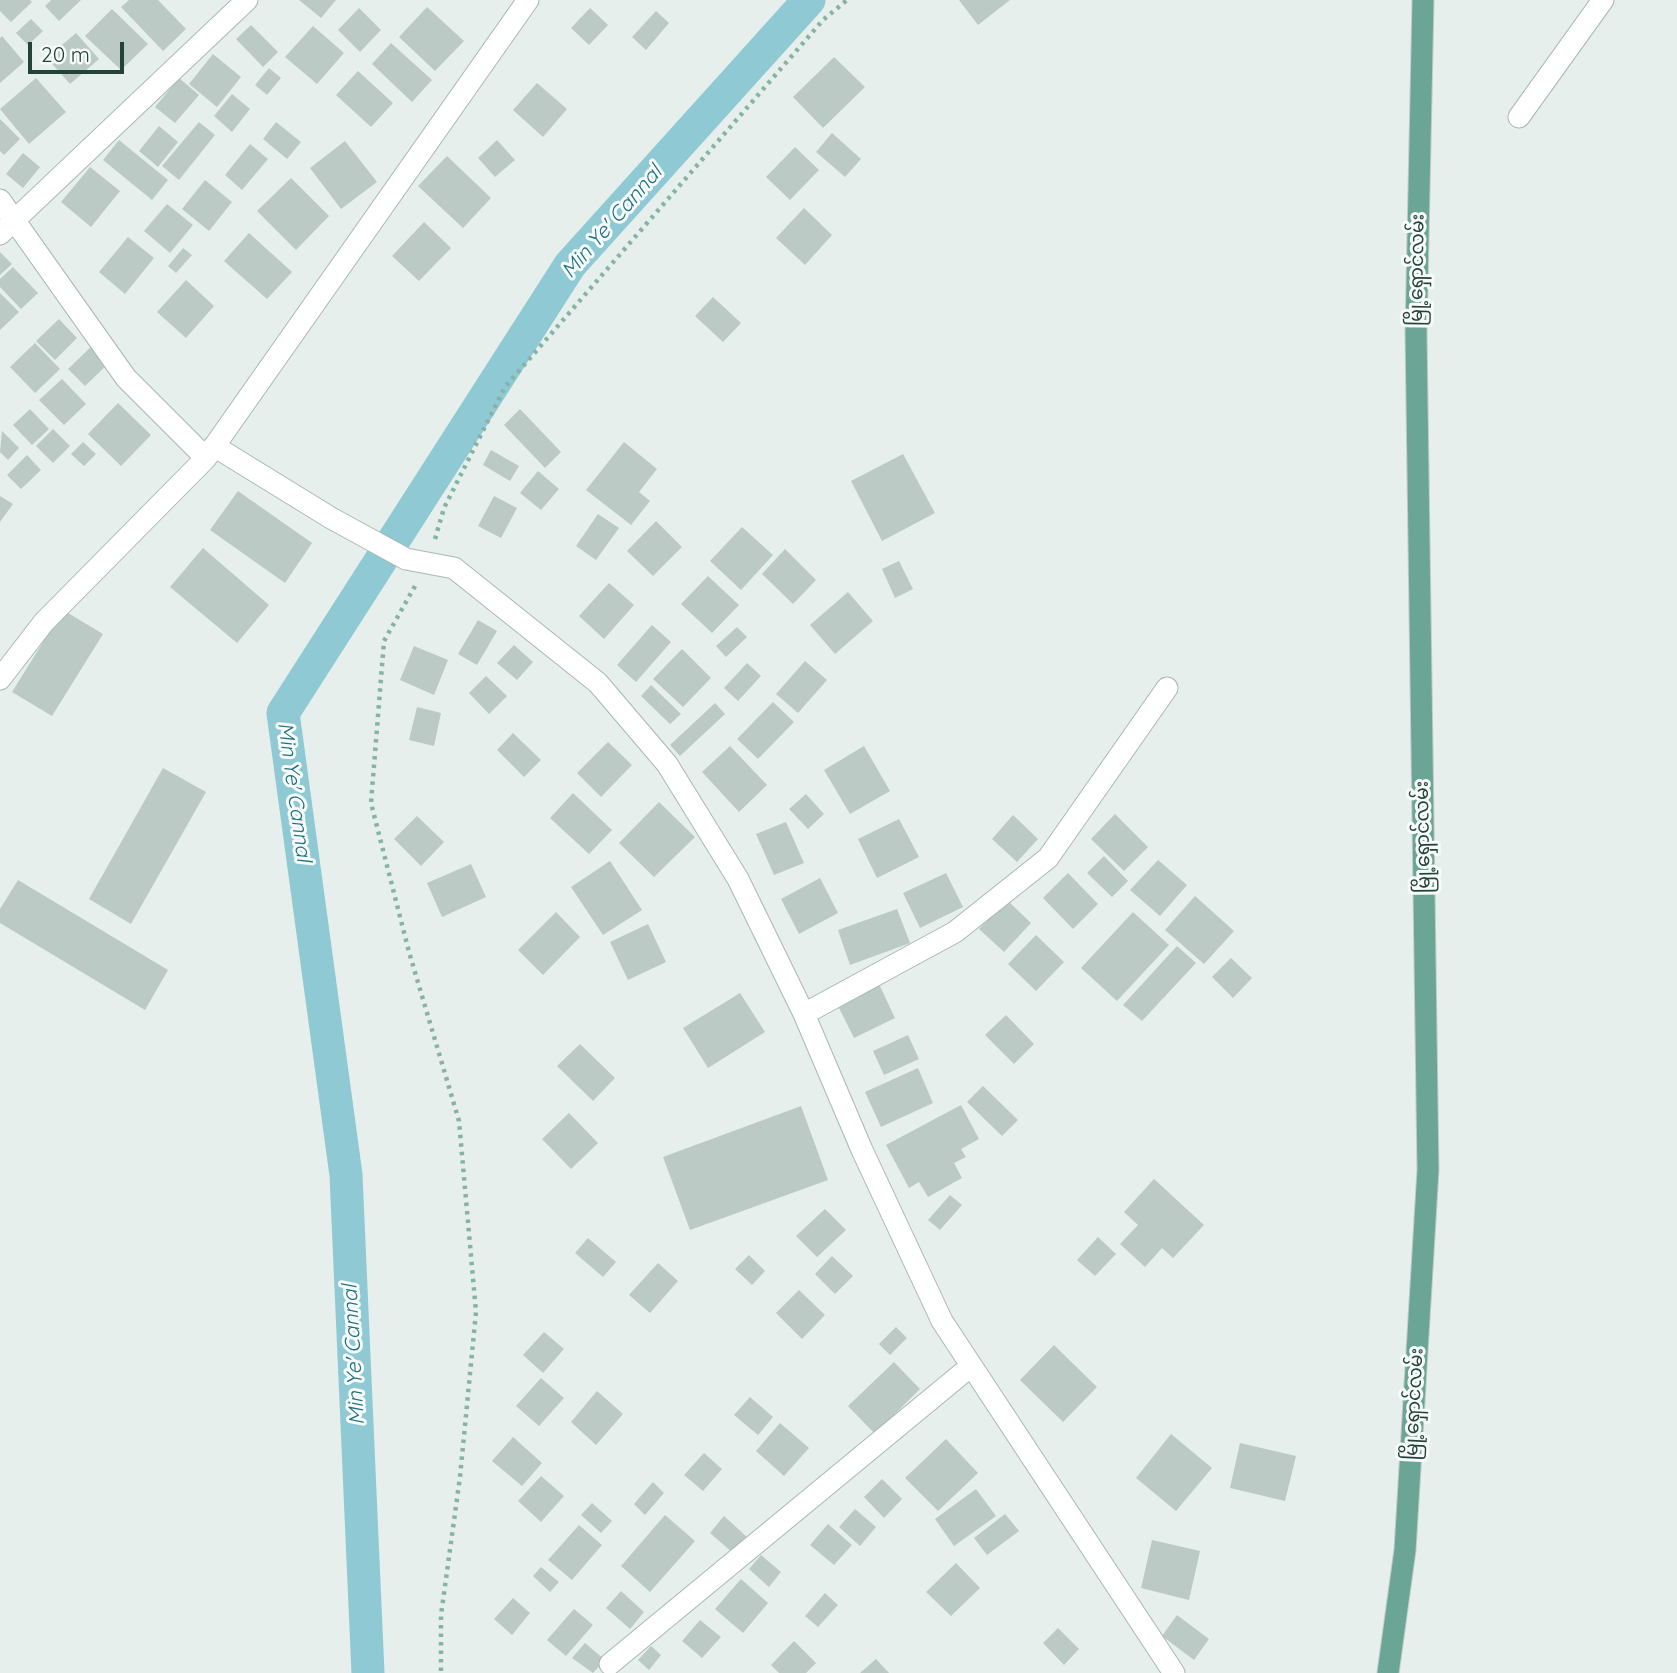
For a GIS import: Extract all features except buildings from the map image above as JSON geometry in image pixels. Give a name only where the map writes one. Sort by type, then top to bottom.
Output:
[{"type":"main road","name":"မြို့ရှောင်လမ်း","points":[[1388,1673],[1405,1550],[1428,1170],[1416,333],[1423,0]]},
{"type":"street","points":[[7,227],[247,0]]},
{"type":"street","points":[[0,679],[44,622],[210,452],[528,0]]},
{"type":"street","points":[[1519,117],[1603,0]]},
{"type":"street","points":[[0,200],[7,227],[125,378],[210,452],[406,559],[454,568],[598,684],[667,764],[738,878],[804,1014],[862,1150],[942,1321],[1174,1673]]},
{"type":"street","points":[[804,1014],[955,932],[1048,858],[1167,688]]},
{"type":"street","points":[[610,1664],[971,1366]]},
{"type":"path","points":[[441,1673],[441,1615],[460,1477],[476,1312],[459,1121],[409,952],[372,803],[384,641],[428,563],[444,508],[505,387],[823,20],[847,0]]},
{"type":"waterway","name":"Min Ye' Cannal","points":[[368,1673],[346,1175],[283,713],[570,265],[809,0]]}]
